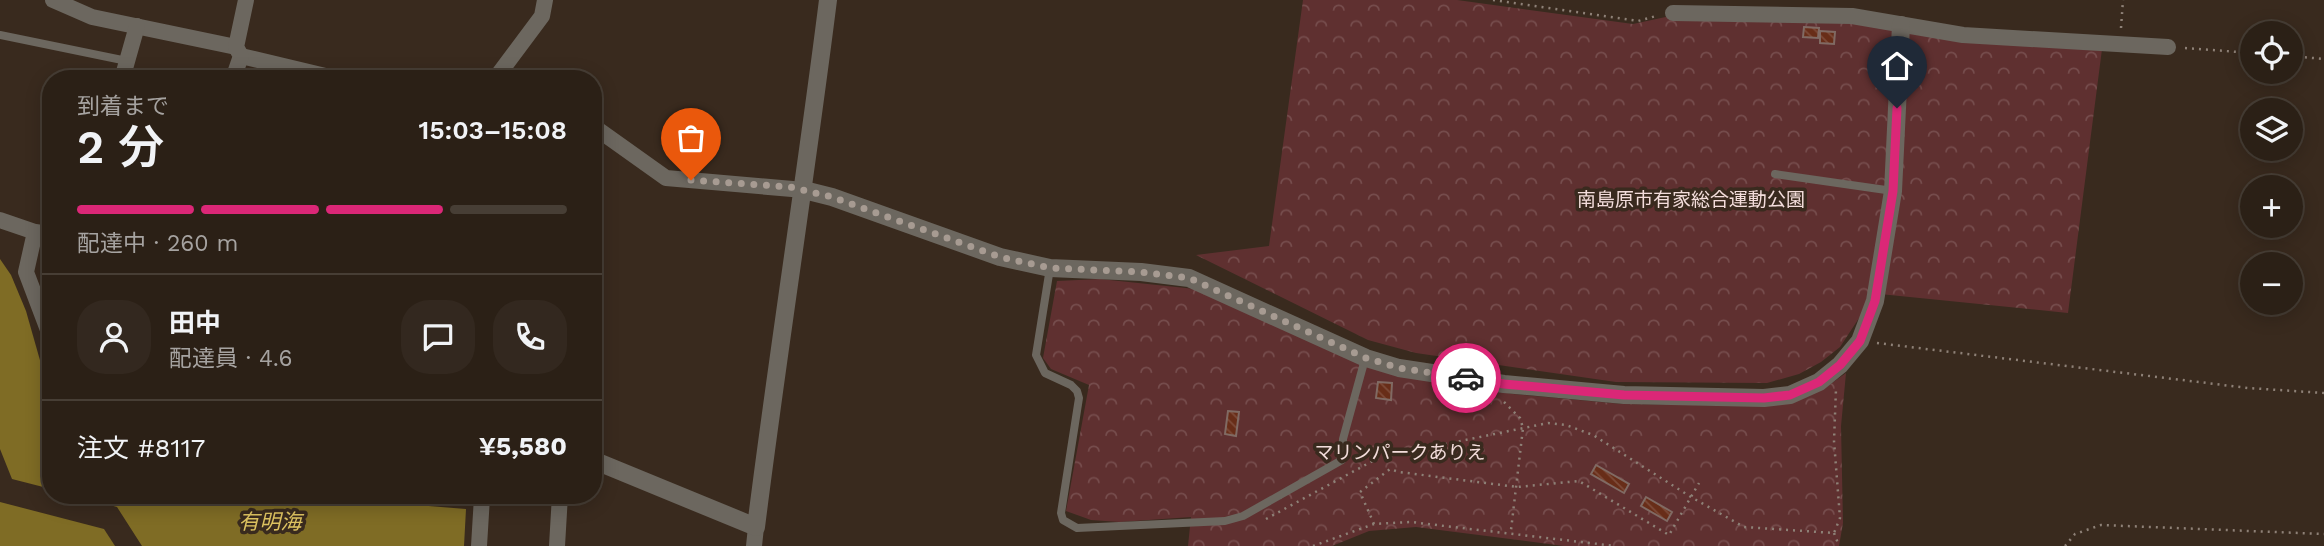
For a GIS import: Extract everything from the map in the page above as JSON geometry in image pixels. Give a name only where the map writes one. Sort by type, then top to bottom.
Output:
[{"type":"street","points":[[53,0],[92,16],[306,70]]},
{"type":"street","points":[[235,70],[246,0]]},
{"type":"street","points":[[502,70],[542,16],[545,0]]},
{"type":"street","points":[[754,546],[780,336],[804,190],[828,0]]},
{"type":"street","points":[[1673,13],[1852,16],[1963,35],[2168,47]]},
{"type":"street","points":[[124,70],[137,26]]},
{"type":"street","points":[[602,132],[666,178],[804,190],[832,197],[1000,257],[1050,268],[1141,272],[1189,278],[1366,358],[1399,368],[1504,384],[1624,395],[1764,398],[1790,395],[1819,382],[1840,365],[1860,341],[1875,301],[1893,191],[1901,26]]},
{"type":"street","points":[[0,220],[42,233]]},
{"type":"street","points":[[42,235],[26,272],[42,314]]},
{"type":"street","points":[[602,464],[756,527]]},
{"type":"street","points":[[479,546],[482,504]]},
{"type":"street","points":[[557,546],[559,504]]},
{"type":"lane","points":[[0,35],[127,61]]},
{"type":"lane","points":[[1774,174],[1893,191]]},
{"type":"lane","points":[[1050,268],[1036,355],[1045,373],[1071,385],[1079,398],[1061,513],[1063,520],[1077,528],[1242,516],[1342,460],[1343,439],[1366,358]]},
{"type":"path","points":[[1493,0],[1638,20],[1673,13]]},
{"type":"path","points":[[2120,43],[2123,0]]},
{"type":"path","points":[[2168,47],[2240,53]]},
{"type":"path","points":[[2303,57],[2324,59]]},
{"type":"path","points":[[1860,341],[2248,388],[2324,393]]},
{"type":"path","points":[[1839,546],[1834,533],[1840,518],[1834,418],[1840,365]]},
{"type":"path","points":[[1504,384],[1504,404],[1520,418],[1523,428],[1510,532]]},
{"type":"path","points":[[1259,523],[1378,458],[1548,423],[1566,425],[1593,435],[1744,527],[1834,533]]},
{"type":"path","points":[[1374,524],[1360,492],[1390,469],[1517,487],[1579,481],[1669,535],[1699,483]]},
{"type":"path","points":[[1313,546],[1374,524],[1411,522],[1615,546]]},
{"type":"path","points":[[2065,546],[2075,534],[2101,525],[2324,534]]},
{"type":"green space","name":"南島原市有家総合運動公園","points":[[1303,0],[1457,0],[1633,24],[1675,15],[1860,23],[2102,49],[2068,313],[1870,293],[1863,312],[1840,347],[1799,374],[1767,383],[1616,382],[1416,353],[1368,340],[1196,255],[1269,246]]},
{"type":"green space","name":"マリンパークありえ","points":[[1100,279],[1195,289],[1364,366],[1399,375],[1513,394],[1622,404],[1763,406],[1825,388],[1846,373],[1841,426],[1843,523],[1839,546],[1564,546],[1416,527],[1369,531],[1332,546],[1188,546],[1191,517],[1120,522],[1091,520],[1066,511],[1089,385],[1051,369],[1043,358],[1057,281]]},
{"type":"water","points":[[0,259],[11,275],[26,311],[42,367],[42,487],[12,479],[0,449]]},
{"type":"water","points":[[0,502],[104,529],[115,546],[0,546]]},
{"type":"water","name":"有明海","points":[[106,504],[404,504],[466,509],[464,546],[142,546],[117,507]]},
{"type":"building","points":[[1804,27],[1819,28],[1818,38],[1803,37]]},
{"type":"building","points":[[1820,31],[1835,32],[1834,44],[1820,43]]},
{"type":"building","points":[[1378,382],[1392,383],[1391,400],[1376,398]]},
{"type":"building","points":[[1228,411],[1239,412],[1236,436],[1225,434]]},
{"type":"building","points":[[1596,465],[1629,484],[1624,493],[1591,474]]},
{"type":"building","points":[[1646,497],[1672,512],[1667,521],[1641,506]]},
{"type":"way so far","points":[[691,180],[804,190],[832,197],[1000,257],[1050,268],[1141,272],[1189,278],[1366,358],[1399,368],[1466,378]]},
{"type":"route","points":[[1466,378],[1624,395],[1764,398],[1790,395],[1819,382],[1840,365],[1860,341],[1875,301],[1893,191],[1897,108]]}]
